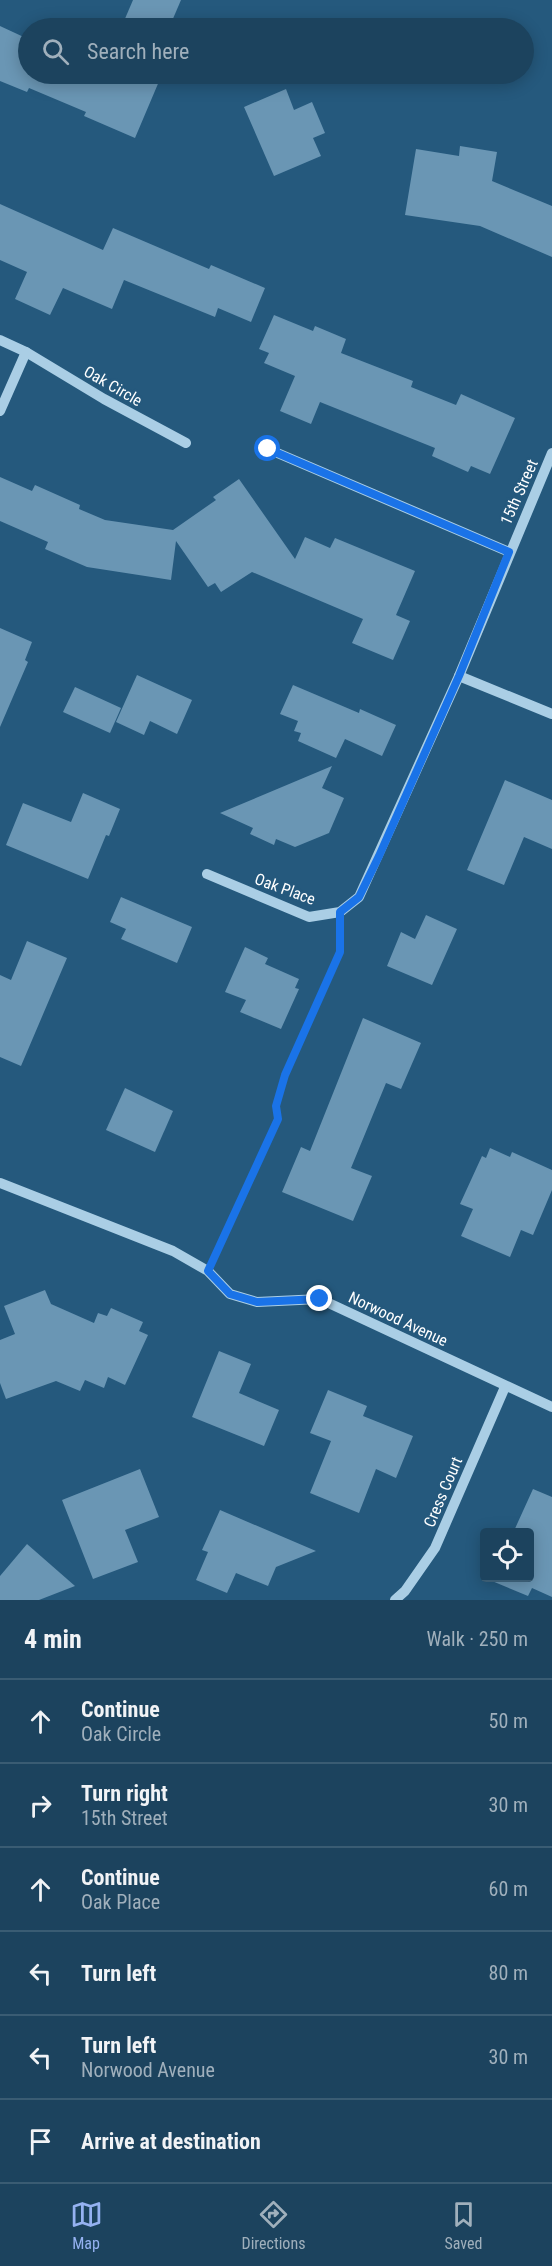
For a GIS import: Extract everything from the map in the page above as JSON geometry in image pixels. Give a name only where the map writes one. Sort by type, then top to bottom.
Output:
[{"type":"street","name":"Oak Circle","points":[[0,340],[26,352],[104,399],[186,443]]},
{"type":"street","points":[[0,411],[26,352]]},
{"type":"street","points":[[268,449],[509,552]]},
{"type":"street","name":"15th Street","points":[[459,676],[552,453]]},
{"type":"street","points":[[340,912],[359,897],[459,676],[552,714]]},
{"type":"street","name":"Oak Place","points":[[207,874],[309,917],[340,912]]},
{"type":"street","name":"Norwood Avenue","points":[[0,1183],[173,1251],[208,1271],[230,1294],[257,1302],[320,1299],[552,1407]]},
{"type":"street","name":"Cress Court","points":[[395,1600],[405,1591],[435,1548],[505,1387]]},
{"type":"path","points":[[208,1271],[278,1119],[276,1106],[285,1075],[340,952],[340,912]]},
{"type":"building","points":[[133,0],[181,0],[173,18],[125,18]]},
{"type":"building","points":[[0,26],[18,34],[18,84],[158,84],[135,138],[84,116],[86,112],[29,88],[27,92],[0,81]]},
{"type":"building","points":[[286,89],[294,110],[312,102],[325,133],[313,138],[321,156],[274,176],[244,107]]},
{"type":"building","points":[[460,146],[497,152],[492,181],[552,206],[552,257],[480,226],[405,215],[416,149],[459,156]]},
{"type":"building","points":[[0,204],[103,250],[113,228],[209,269],[211,265],[265,288],[251,322],[218,308],[215,317],[124,280],[112,309],[63,288],[50,315],[15,299],[27,272],[0,260]]},
{"type":"building","points":[[274,315],[313,331],[315,326],[346,339],[341,353],[413,381],[411,387],[456,405],[461,394],[515,418],[490,474],[471,466],[468,472],[432,456],[435,448],[320,402],[311,424],[280,411],[295,376],[264,363],[269,353],[259,349]]},
{"type":"building","points":[[0,477],[32,491],[35,485],[80,505],[79,509],[105,520],[173,530],[216,500],[213,497],[239,479],[295,559],[305,537],[330,548],[335,538],[415,571],[396,615],[410,621],[393,660],[352,643],[363,619],[252,572],[221,592],[215,583],[208,587],[176,541],[171,580],[87,567],[45,549],[48,542],[0,521]]},
{"type":"building","points":[[0,628],[32,642],[25,660],[28,662],[0,727]]},
{"type":"building","points":[[137,675],[192,700],[177,734],[150,721],[144,735],[116,722]]},
{"type":"building","points":[[293,685],[359,713],[360,709],[396,725],[382,756],[345,739],[336,758],[298,741],[301,733],[294,731],[298,721],[280,714]]},
{"type":"building","points":[[75,687],[121,708],[110,733],[63,712]]},
{"type":"building","points":[[332,766],[322,788],[344,798],[329,833],[295,847],[276,839],[274,845],[250,834],[253,828],[220,813]]},
{"type":"building","points":[[505,780],[552,800],[552,849],[524,837],[504,885],[467,870]]},
{"type":"building","points":[[83,793],[120,809],[109,836],[106,835],[88,879],[6,845],[23,803],[71,822]]},
{"type":"building","points":[[121,897],[192,927],[177,963],[121,939],[126,929],[110,922]]},
{"type":"building","points":[[426,915],[457,929],[432,985],[387,966],[401,932],[415,939]]},
{"type":"building","points":[[27,941],[67,958],[21,1066],[0,1057],[0,975],[11,980]]},
{"type":"building","points":[[245,947],[268,958],[265,964],[299,979],[295,988],[299,989],[281,1029],[240,1012],[246,1000],[225,992]]},
{"type":"building","points":[[363,1018],[421,1043],[401,1089],[386,1083],[351,1168],[372,1176],[353,1221],[282,1192],[301,1147],[310,1151]]},
{"type":"building","points":[[125,1088],[173,1111],[155,1152],[106,1130]]},
{"type":"building","points":[[490,1148],[510,1157],[512,1152],[552,1170],[552,1190],[533,1235],[521,1230],[510,1257],[461,1236],[473,1209],[460,1204],[482,1156],[486,1158]]},
{"type":"building","points":[[45,1290],[51,1304],[94,1323],[98,1313],[107,1316],[111,1308],[143,1322],[139,1331],[148,1335],[125,1385],[108,1377],[104,1388],[85,1380],[80,1391],[56,1381],[6,1399],[0,1383],[0,1340],[15,1334],[4,1306]]},
{"type":"building","points":[[219,1351],[251,1364],[239,1393],[279,1410],[264,1446],[192,1417]]},
{"type":"building","points":[[328,1390],[367,1406],[363,1416],[413,1436],[396,1478],[376,1469],[359,1513],[310,1493],[331,1441],[310,1433]]},
{"type":"building","points":[[140,1469],[159,1517],[125,1530],[138,1562],[93,1579],[62,1500]]},
{"type":"building","points":[[533,1489],[552,1497],[552,1597],[532,1588],[528,1596],[494,1582],[534,1582],[534,1528],[515,1528]]},
{"type":"building","points":[[220,1510],[316,1551],[276,1567],[268,1586],[236,1573],[227,1593],[196,1580],[208,1552],[202,1550]]},
{"type":"building","points":[[27,1544],[75,1586],[39,1600],[0,1600],[0,1576]]},
{"type":"route","points":[[268,449],[509,552],[459,676],[379,856],[359,897],[340,912],[340,952],[285,1075],[276,1106],[278,1119],[208,1271],[230,1294],[257,1302],[320,1299]]}]
